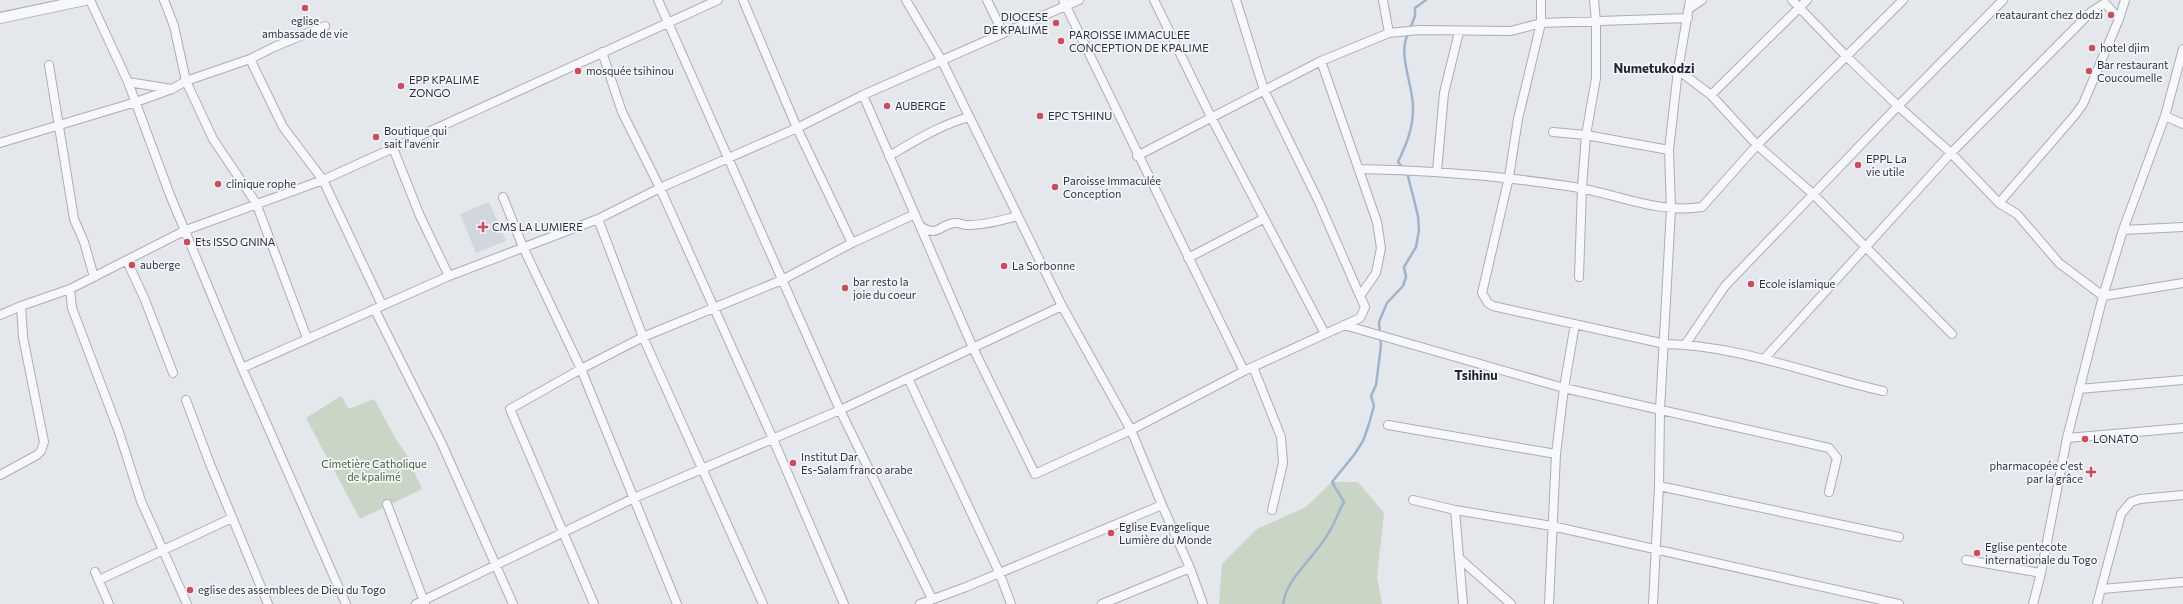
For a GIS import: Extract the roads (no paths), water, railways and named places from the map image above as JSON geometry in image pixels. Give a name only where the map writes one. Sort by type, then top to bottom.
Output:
[{"type":"street","points":[[0,18],[85,0]]},
{"type":"street","points":[[90,0],[128,82],[170,195],[186,230],[242,368],[346,604]]},
{"type":"street","points":[[164,0],[174,26],[186,81],[213,139],[256,203],[307,338]]},
{"type":"street","points":[[658,0],[840,410],[932,599]]},
{"type":"street","points":[[0,315],[70,289],[186,230],[256,203],[323,180],[718,0]]},
{"type":"street","points":[[743,0],[797,128],[852,243]]},
{"type":"street","points":[[906,0],[942,62],[1062,306],[1131,430],[1190,568],[1203,604]]},
{"type":"street","points":[[987,0],[1003,34]]},
{"type":"street","points":[[242,368],[449,276],[598,219],[660,188],[797,128],[863,95],[942,62],[1003,34],[1064,3],[1079,0]]},
{"type":"street","points":[[1154,0],[1211,117],[1324,334]]},
{"type":"street","points":[[863,95],[973,348],[1035,474],[1131,430],[1244,371],[1360,318],[1364,313],[1365,307],[1318,200],[1264,90],[1236,0]]},
{"type":"street","points":[[1383,0],[1389,33]]},
{"type":"street","points":[[1541,0],[1541,23],[1518,119],[1509,177],[1482,293],[1484,298],[1493,306],[1665,344],[1685,345],[1764,359],[1883,391]]},
{"type":"street","points":[[1579,277],[1582,188],[1586,135],[1596,78],[1596,22],[1594,0]]},
{"type":"street","points":[[1653,604],[1659,486],[1660,410],[1665,344],[1671,209],[1669,150],[1678,70],[1691,3],[1702,0]]},
{"type":"street","points":[[1792,0],[1846,56],[1898,106],[1951,153],[1999,203],[2017,214],[2059,263],[2103,296],[2183,283]]},
{"type":"street","points":[[1711,95],[1807,0]]},
{"type":"street","points":[[1359,169],[1437,171],[1509,177],[1582,188],[1671,209],[1702,207],[1757,144],[1903,0]]},
{"type":"street","points":[[1685,345],[1725,286],[1812,194],[2004,0]]},
{"type":"street","points":[[1999,203],[2083,104],[2119,19],[2125,0]]},
{"type":"street","points":[[1064,3],[1137,156],[1244,371]]},
{"type":"street","points":[[1764,359],[1864,246],[1951,153],[2091,12],[2105,3],[2119,19]]},
{"type":"street","points":[[1137,156],[1321,61],[1389,33],[1419,30],[1459,32],[1511,31],[1541,23],[1688,18]]},
{"type":"street","points":[[0,143],[136,102],[172,89],[186,81],[250,60],[274,47],[325,26]]},
{"type":"street","points":[[1437,171],[1444,93],[1459,32]]},
{"type":"street","points":[[2033,604],[2042,573],[2067,438],[2103,296],[2123,230],[2165,116],[2183,49]]},
{"type":"street","points":[[602,52],[622,112],[660,188],[713,309],[773,439],[844,604]]},
{"type":"street","points":[[250,60],[284,127],[323,180],[442,444],[494,565],[513,604]]},
{"type":"street","points":[[1321,61],[1377,222],[1380,248],[1376,272],[1360,296]]},
{"type":"street","points":[[49,65],[74,219],[84,242],[94,277]]},
{"type":"street","points":[[1678,70],[1711,95],[1757,144],[1812,194],[1952,334]]},
{"type":"street","points":[[128,82],[172,89]]},
{"type":"street","points":[[2165,116],[2183,124]]},
{"type":"street","points":[[889,156],[920,137],[969,117]]},
{"type":"street","points":[[1553,132],[1586,135],[1669,150]]},
{"type":"street","points":[[393,148],[420,216],[449,276]]},
{"type":"street","points":[[503,197],[523,247],[581,369],[677,604]]},
{"type":"street","points":[[594,604],[510,409],[581,369],[643,338],[782,280],[852,243],[915,214]]},
{"type":"street","points":[[920,226],[930,232],[955,223],[967,226],[1018,216]]},
{"type":"street","points":[[598,219],[643,338],[763,604]]},
{"type":"street","points":[[1188,258],[1263,219]]},
{"type":"street","points":[[2123,230],[2183,227]]},
{"type":"street","points":[[127,261],[173,373]]},
{"type":"street","points":[[70,289],[72,308],[119,432],[141,501],[187,604]]},
{"type":"street","points":[[0,475],[37,455],[41,451],[44,442],[23,337],[21,306]]},
{"type":"street","points":[[387,504],[422,603],[494,565],[634,498],[840,410],[1062,306]]},
{"type":"street","points":[[1549,604],[1556,454],[1564,388],[1575,324]]},
{"type":"street","points":[[1344,325],[1564,388],[1829,448],[1837,458],[1829,492]]},
{"type":"street","points":[[1253,367],[1281,437],[1283,463],[1272,510]]},
{"type":"street","points":[[908,378],[999,572],[1011,604]]},
{"type":"street","points":[[2079,389],[2183,380]]},
{"type":"street","points":[[186,400],[232,518],[268,604]]},
{"type":"street","points":[[1388,425],[1556,454]]},
{"type":"street","points":[[2067,438],[2183,428]]},
{"type":"street","points":[[1659,486],[1899,538]]},
{"type":"street","points":[[2097,604],[2121,514],[2131,502],[2140,499],[2183,495]]},
{"type":"street","points":[[1413,500],[1454,510],[1552,526],[1656,551],[1899,604]]},
{"type":"street","points":[[920,604],[966,587],[1162,505]]},
{"type":"street","points":[[1454,510],[1464,604]]},
{"type":"street","points":[[99,580],[232,518]]},
{"type":"street","points":[[1459,558],[1511,604]]},
{"type":"street","points":[[1966,560],[2042,573]]},
{"type":"street","points":[[1102,604],[1190,568]]},
{"type":"street","points":[[95,572],[109,604]]},
{"type":"street","points":[[2102,589],[2183,582]]},
{"type":"waterway","points":[[1410,29],[1415,16],[1415,8],[1426,0]]},
{"type":"waterway","points":[[1403,168],[1398,162],[1406,143],[1413,116],[1413,100],[1404,51],[1408,34]]},
{"type":"waterway","points":[[1283,604],[1290,584],[1323,541],[1333,525],[1344,502],[1332,482],[1354,455],[1363,441],[1369,424],[1374,406],[1371,396],[1376,385],[1381,346],[1379,322],[1387,303],[1403,286],[1406,277],[1404,267],[1416,247],[1419,230],[1418,216],[1407,172]]},
{"type":"place","name":"eglise ambassade de vie","points":[[305,8]]},
{"type":"place","name":"reataurant chez dodzi","points":[[2111,15]]},
{"type":"place","name":"DIOCESE DE KPALIME","points":[[1056,23]]},
{"type":"place","name":"PAROISSE IMMACULEE CONCEPTION DE KPALIME","points":[[1061,41]]},
{"type":"place","name":"hotel djim","points":[[2092,48]]},
{"type":"place","name":"mosquée tsihinou","points":[[578,71]]},
{"type":"place","name":"Bar restaurant Coucoumelle","points":[[2089,71]]},
{"type":"place","name":"EPP KPALIME ZONGO","points":[[401,86]]},
{"type":"place","name":"AUBERGE","points":[[887,106]]},
{"type":"place","name":"EPC TSHINU","points":[[1040,116]]},
{"type":"place","name":"Boutique qui sait l'avenir","points":[[376,137]]},
{"type":"place","name":"EPPL La vie utile","points":[[1858,165]]},
{"type":"place","name":"clinique rophe","points":[[218,184]]},
{"type":"place","name":"Paroisse Immaculée Conception","points":[[1055,187]]},
{"type":"place","name":"CMS LA LUMIERE","points":[[483,227]]},
{"type":"place","name":"Ets ISSO GNINA","points":[[187,242]]},
{"type":"place","name":"auberge","points":[[132,265]]},
{"type":"place","name":"La Sorbonne","points":[[1004,266]]},
{"type":"place","name":"Ecole islamique","points":[[1751,284]]},
{"type":"place","name":"bar resto la joie du coeur","points":[[845,288]]},
{"type":"place","name":"LONATO","points":[[2085,439]]},
{"type":"place","name":"Institut Dar Es-Salam franco arabe","points":[[793,463]]},
{"type":"place","name":"pharmacopée c'est par la grâce","points":[[2091,472]]},
{"type":"place","name":"Eglise Evangelique Lumière du Monde","points":[[1111,533]]},
{"type":"place","name":"Eglise pentecote internationale du Togo","points":[[1977,553]]},
{"type":"place","name":"eglise des assemblees de Dieu du Togo","points":[[190,590]]},
{"type":"district","name":"Numetukodzi","points":[[1654,68]]},
{"type":"district","name":"Tsihinu","points":[[1476,375]]},
{"type":"park label","name":"Cimetière Catholique de kpalimé","points":[[374,470]]}]
